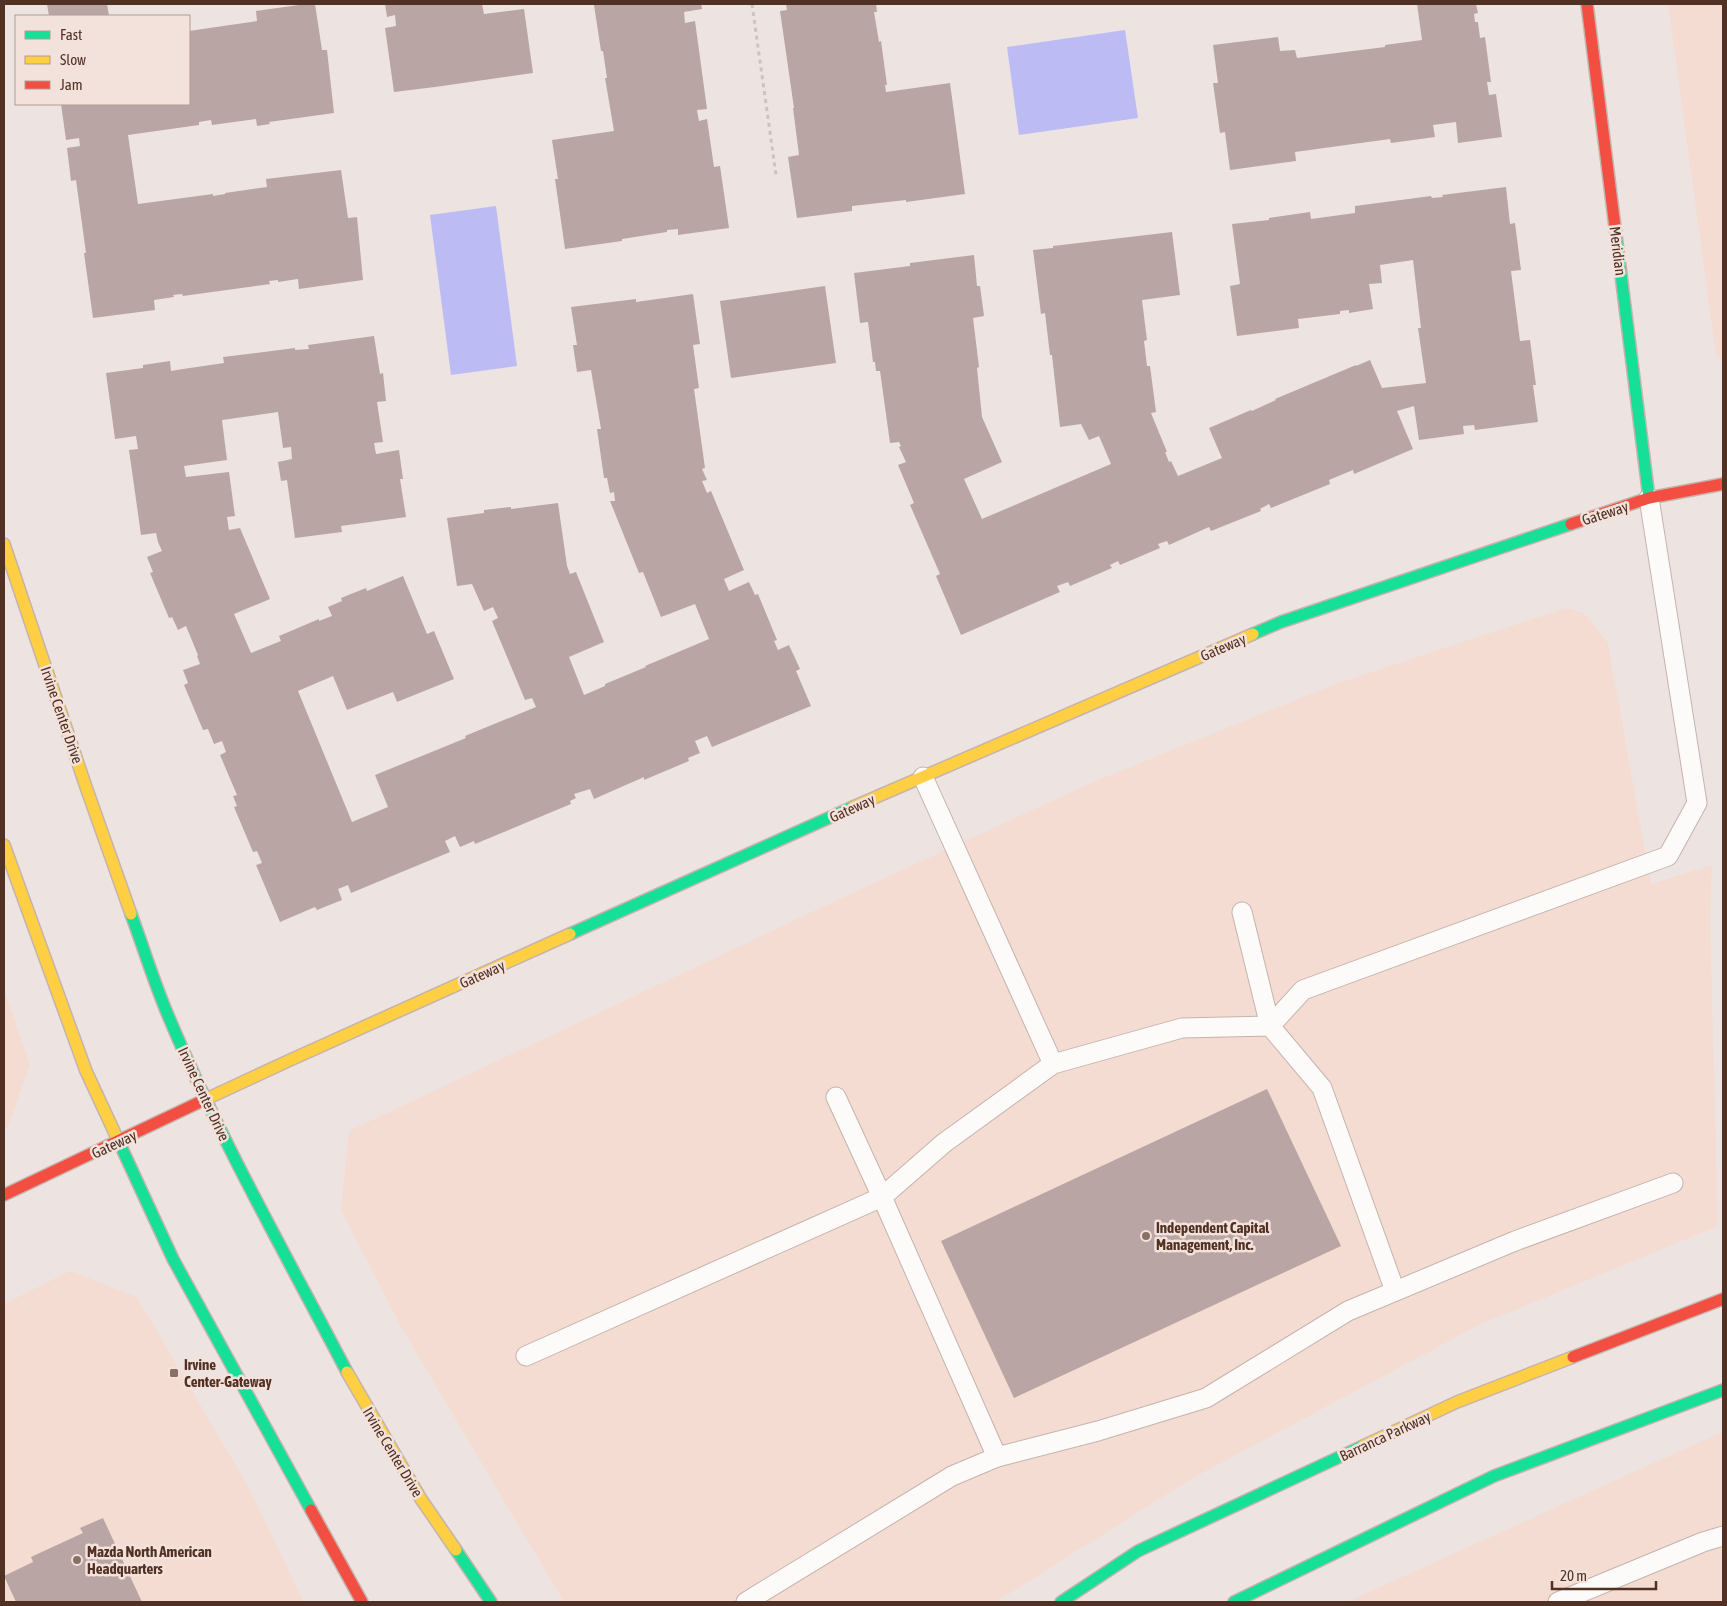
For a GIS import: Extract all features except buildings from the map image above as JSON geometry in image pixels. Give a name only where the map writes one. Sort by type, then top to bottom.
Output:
[{"type":"main road","name":"Meridian","points":[[1587,4],[1649,498]]},
{"type":"main road","name":"Gateway","points":[[4,1195],[288,1061],[923,777],[1280,622],[1649,498],[1723,484]]},
{"type":"main road","name":"Irvine Center Drive","points":[[4,544],[83,777],[169,1019],[206,1100],[255,1200],[360,1396],[420,1499],[491,1602]]},
{"type":"main road","points":[[4,845],[86,1071],[173,1259],[362,1602]]},
{"type":"main road","name":"Barranca Parkway","points":[[1061,1602],[1138,1552],[1457,1402],[1723,1299]]},
{"type":"main road","points":[[1234,1602],[1494,1476],[1723,1390]]},
{"type":"lane","points":[[526,1356],[882,1197],[944,1143],[1053,1064],[1182,1028],[1270,1026],[1303,990],[1668,856],[1697,803],[1649,498]]},
{"type":"lane","points":[[923,777],[1053,1064]]},
{"type":"lane","points":[[1242,912],[1270,1026],[1322,1088],[1395,1291]]},
{"type":"lane","points":[[836,1097],[997,1458]]},
{"type":"lane","points":[[746,1602],[952,1476],[997,1458],[1098,1431],[1206,1398],[1348,1311],[1514,1241],[1673,1182]]},
{"type":"lane","points":[[1558,1602],[1703,1542],[1723,1536]]},
{"type":"path","points":[[752,4],[776,175]]},
{"type":"shaded area","points":[[1668,4],[1723,4],[1723,361],[1716,357]]},
{"type":"shaded area","points":[[1566,608],[1584,613],[1608,643],[1651,884],[1712,865],[1710,916],[1718,1226],[1479,1325],[1191,1479],[996,1602],[564,1602],[402,1329],[341,1210],[349,1131],[833,902],[1093,782],[1338,683]]},
{"type":"shaded area","points":[[4,988],[30,1065],[8,1127],[4,1129]]},
{"type":"shaded area","points":[[70,1271],[137,1297],[249,1488],[304,1602],[4,1602],[4,1304]]},
{"type":"shaded area","points":[[1723,1433],[1723,1602],[1347,1602],[1715,1435]]},
{"type":"water","points":[[1125,30],[1138,118],[1019,135],[1007,47]]},
{"type":"water","points":[[496,206],[517,366],[451,375],[430,215]]},
{"type":"traffic: fast","points":[[1616,235],[1649,498]]},
{"type":"traffic: fast","points":[[1253,634],[1281,622],[1571,524]]},
{"type":"traffic: fast","points":[[570,934],[853,807]]},
{"type":"traffic: fast","points":[[131,914],[154,981],[211,1110],[347,1372]]},
{"type":"traffic: fast","points":[[118,1140],[173,1259],[311,1510]]},
{"type":"traffic: fast","points":[[1234,1602],[1494,1476],[1723,1390]]},
{"type":"traffic: fast","points":[[1061,1602],[1138,1551],[1363,1446]]},
{"type":"traffic: fast","points":[[456,1550],[491,1602]]},
{"type":"traffic: slow","points":[[4,544],[131,914]]},
{"type":"traffic: slow","points":[[853,807],[1253,634]]},
{"type":"traffic: slow","points":[[4,845],[86,1071],[118,1140]]},
{"type":"traffic: slow","points":[[202,1101],[570,934]]},
{"type":"traffic: slow","points":[[1363,1446],[1457,1402],[1573,1357]]},
{"type":"traffic: slow","points":[[347,1372],[421,1499],[456,1550]]},
{"type":"traffic: jam","points":[[1587,4],[1616,235]]},
{"type":"traffic: jam","points":[[1571,524],[1649,498],[1723,484]]},
{"type":"traffic: jam","points":[[4,1195],[202,1101]]},
{"type":"traffic: jam","points":[[1573,1357],[1723,1299]]},
{"type":"traffic: jam","points":[[311,1510],[362,1602]]},
{"type":"place","name":"Independent Capital Management, Inc.","points":[[1146,1236]]},
{"type":"place","name":"Irvine Center-Gateway","points":[[174,1373]]},
{"type":"place","name":"Mazda North American Headquarters","points":[[77,1560]]}]
